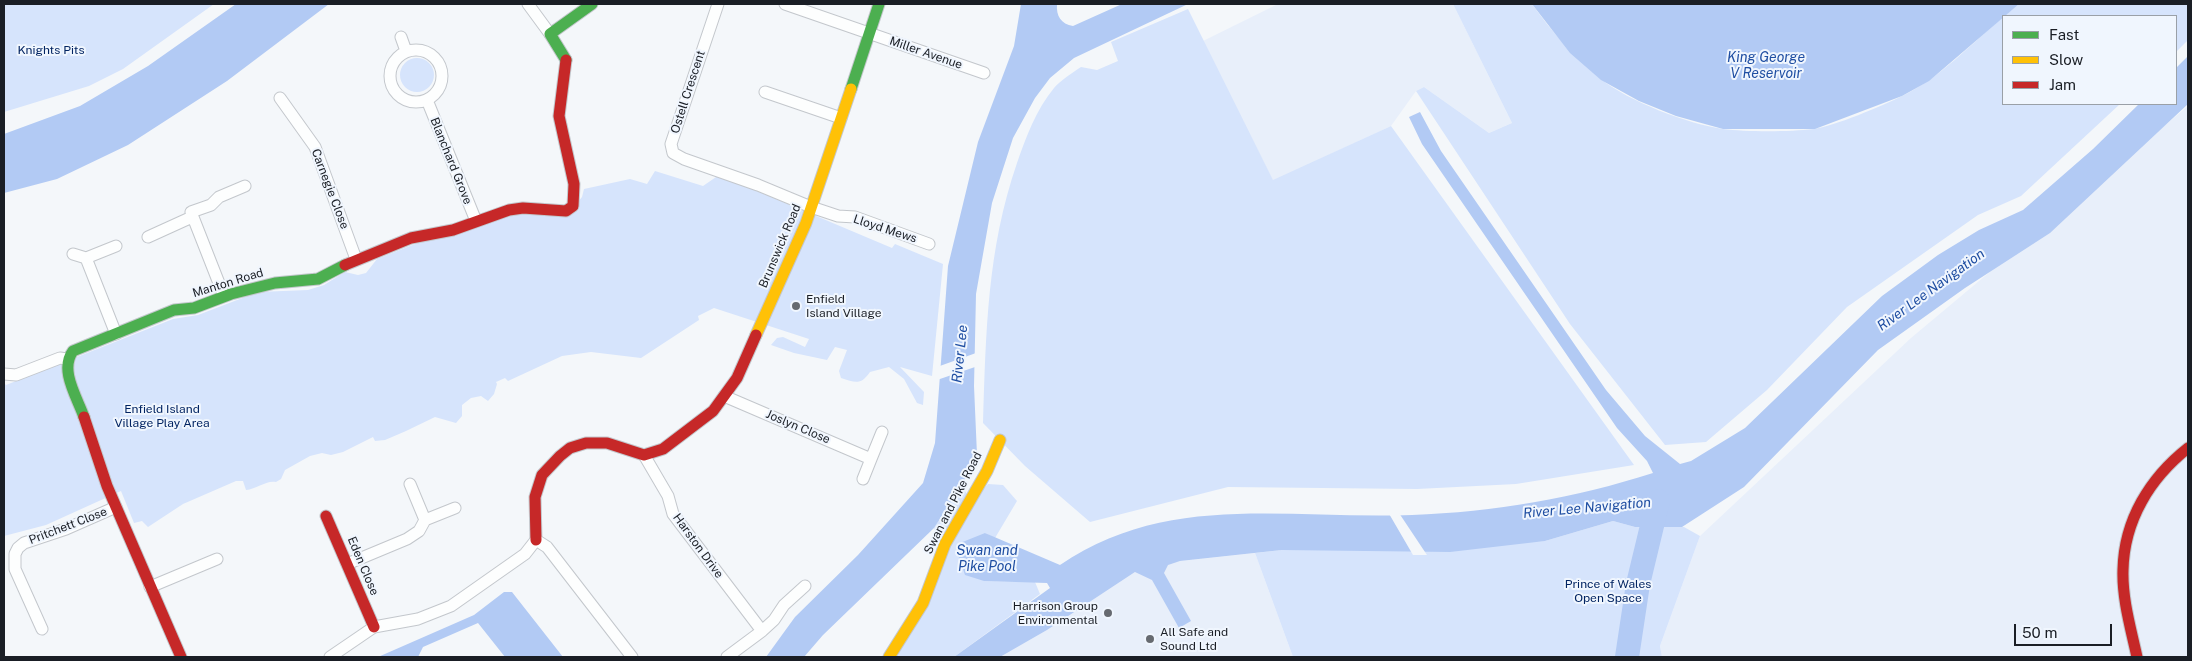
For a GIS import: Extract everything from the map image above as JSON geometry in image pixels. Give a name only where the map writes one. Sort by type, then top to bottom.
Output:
[{"type":"street","points":[[528,4],[550,34],[592,4]]},
{"type":"street","name":"Ostell Crescent","points":[[718,4],[671,144],[673,153],[684,159],[758,185],[811,207]]},
{"type":"street","points":[[785,4],[869,33]]},
{"type":"street","name":"Brunswick Road","points":[[644,455],[663,449],[713,410],[737,378],[811,207],[879,4]]},
{"type":"street","name":"Miller Avenue","points":[[869,33],[984,73]]},
{"type":"street","name":"Manton Road","points":[[66,359],[74,351],[174,310],[194,308],[224,296],[275,283],[293,283],[318,279],[356,259],[411,238],[454,230],[516,209],[566,211],[573,206],[575,197],[574,184],[559,116],[566,59],[550,34]]},
{"type":"street","points":[[401,37],[406,51]]},
{"type":"street","points":[[422,50],[430,53],[440,66],[442,82],[434,96],[427,100],[410,102],[402,98],[392,86],[390,70],[399,56],[406,51],[422,50]]},
{"type":"street","points":[[765,92],[841,118]]},
{"type":"street","name":"Carnegie Close","points":[[280,98],[314,146],[356,259]]},
{"type":"street","name":"Blanchard Grove","points":[[427,100],[476,222]]},
{"type":"street","points":[[224,296],[191,212],[211,205],[219,197],[245,186]]},
{"type":"street","name":"Lloyd Mews","points":[[811,207],[838,216],[856,217],[929,244]]},
{"type":"street","points":[[148,237],[192,216]]},
{"type":"street","points":[[73,254],[86,258],[116,246]]},
{"type":"street","points":[[86,258],[116,334]]},
{"type":"street","points":[[4,374],[16,375],[60,358],[66,359],[68,376],[116,507],[182,657]]},
{"type":"street","name":"Joslyn Close","points":[[724,396],[871,459]]},
{"type":"street","points":[[863,479],[882,432]]},
{"type":"street","name":"Swan and Pike Road","points":[[888,657],[924,603],[945,544],[987,472],[1000,440]]},
{"type":"street","points":[[330,657],[374,627],[418,619],[451,606],[525,554],[536,540],[535,497],[542,475],[570,448],[586,443],[607,443],[644,455]]},
{"type":"street","points":[[2137,657],[2123,570],[2132,522],[2139,504],[2156,477],[2188,448]]},
{"type":"street","name":"Harston Drive","points":[[644,455],[668,496],[673,514],[762,631]]},
{"type":"street","points":[[410,484],[425,520]]},
{"type":"street","name":"Pritchett Close","points":[[42,629],[16,569],[15,554],[18,548],[24,543],[66,529],[116,507]]},
{"type":"street","points":[[347,564],[407,539],[419,531],[425,520],[455,508]]},
{"type":"street","name":"Eden Close","points":[[326,516],[374,627]]},
{"type":"street","points":[[536,540],[547,547],[632,657]]},
{"type":"street","points":[[150,587],[217,559]]},
{"type":"street","points":[[727,657],[762,631],[774,620],[784,605],[805,586]]},
{"type":"shaded area","points":[[1278,4],[1453,4],[1512,123],[1489,133],[1424,87],[1416,91],[1391,126],[1273,181],[1203,41]]},
{"type":"shaded area","points":[[2188,106],[2188,657],[1662,657],[1660,646],[1700,536],[1911,338]]},
{"type":"shaded area","points":[[1255,553],[1293,657],[1000,657],[1047,630],[1135,572],[1180,561]]},
{"type":"green space","name":"Knights Pits","points":[[4,4],[214,4],[123,69],[89,86],[4,112]]},
{"type":"green space","points":[[1453,4],[1532,4],[1555,34],[1573,53],[1591,71],[1613,87],[1642,103],[1676,117],[1723,129],[1780,131],[1813,129],[1858,115],[1916,89],[1955,60],[2002,18],[2002,105],[2119,105],[2021,196],[1978,215],[1847,307],[1767,390],[1706,442],[1665,445],[1570,324],[1416,91],[1424,87],[1489,133],[1512,123]]},
{"type":"green space","points":[[2019,4],[2188,4],[2188,40],[2177,51],[2177,15],[2005,15]]},
{"type":"green space","points":[[1188,9],[1273,180],[1391,126],[1634,465],[1516,484],[1417,489],[1228,487],[1090,522],[1025,466],[983,423],[987,324],[994,260],[1007,195],[1020,153],[1037,115],[1048,96],[1060,82],[1081,67],[1097,70],[1118,61],[1111,42]]},
{"type":"green space","points":[[417,58],[429,63],[434,75],[429,87],[417,92],[405,87],[400,75],[405,63]]},
{"type":"green space","name":"Enfield Island Village Play Area","points":[[655,171],[703,186],[719,175],[892,248],[895,244],[943,264],[932,376],[900,367],[924,392],[923,405],[917,403],[904,379],[889,367],[870,372],[864,379],[858,382],[841,378],[839,371],[847,350],[835,347],[827,360],[794,353],[771,345],[777,338],[783,337],[805,347],[809,339],[714,308],[698,316],[699,320],[641,358],[591,352],[562,356],[508,381],[505,378],[496,382],[494,394],[488,401],[481,396],[471,398],[462,405],[462,416],[456,423],[435,417],[385,440],[375,441],[373,437],[343,452],[331,455],[322,453],[310,456],[285,470],[281,479],[276,482],[269,482],[246,490],[243,481],[236,481],[183,504],[148,527],[142,521],[134,523],[121,491],[46,525],[4,536],[4,383],[6,385],[173,319],[198,315],[258,292],[308,290],[324,285],[345,272],[358,275],[366,273],[377,259],[415,244],[520,213],[568,214],[582,197],[584,189],[630,179],[647,184]]},
{"type":"green space","points":[[988,484],[1003,485],[1017,501],[995,538],[985,533],[984,581],[1035,582],[1040,594],[954,657],[894,657],[945,555],[934,528],[962,485],[971,502]]},
{"type":"green space","name":"Prince of Wales Open Space","points":[[1613,521],[1635,527],[1684,527],[1700,536],[1660,646],[1662,657],[1293,657],[1255,553],[1282,550],[1545,541]]},
{"type":"water","points":[[236,4],[329,4],[227,81],[128,145],[57,179],[4,193],[4,134],[80,106],[148,66]]},
{"type":"water","name":"River Lee","points":[[1021,4],[1057,4],[1057,12],[1060,19],[1073,26],[1122,4],[1188,4],[1074,58],[1050,78],[1035,98],[1013,138],[992,203],[976,294],[974,386],[977,455],[962,485],[934,528],[823,635],[804,657],[766,657],[795,617],[858,555],[923,483],[935,443],[948,266],[978,142],[1014,46]]},
{"type":"water","name":"King George V Reservoir","points":[[1532,4],[2019,4],[2006,15],[2002,15],[2002,19],[1929,81],[1902,96],[1815,129],[1723,129],[1676,116],[1639,101],[1601,80],[1570,53]]},
{"type":"water","points":[[2188,56],[2188,104],[2050,233],[1965,288],[1878,350],[1744,487],[1682,527],[1635,527],[1613,521],[1545,541],[1450,552],[1282,550],[1180,561],[1168,565],[1164,573],[1191,621],[1179,628],[1152,580],[1135,572],[1047,630],[1000,657],[954,657],[1050,588],[1047,583],[984,581],[965,575],[957,552],[960,543],[985,533],[1060,565],[1101,542],[1143,527],[1186,518],[1230,514],[1366,516],[1473,511],[1534,502],[1594,490],[1653,473],[1647,461],[1617,428],[1422,144],[1409,117],[1420,112],[1441,151],[1606,390],[1645,436],[1680,464],[1691,461],[1745,428],[1882,296],[1938,255],[1979,230],[2023,210],[2093,149],[2138,105],[2177,105],[2177,67]]},
{"type":"water","points":[[504,592],[512,592],[563,657],[505,657],[478,623],[423,647],[418,657],[378,657],[474,615]]},
{"type":"pier","points":[[976,353],[975,367],[937,380],[937,367]]},
{"type":"pier","points":[[1388,512],[1399,513],[1427,555],[1413,555]]},
{"type":"waterway","name":"River Lee Navigation","points":[[1627,657],[1638,584],[1658,501]]},
{"type":"traffic: fast","points":[[566,60],[550,34],[592,4]]},
{"type":"traffic: fast","points":[[851,89],[879,4]]},
{"type":"traffic: fast","points":[[84,417],[68,375],[69,358],[73,351],[174,310],[194,308],[231,294],[275,283],[318,279],[345,265]]},
{"type":"traffic: slow","points":[[756,335],[806,223],[851,89]]},
{"type":"traffic: slow","points":[[889,657],[923,603],[945,544],[987,471],[1000,440]]},
{"type":"traffic: jam","points":[[345,265],[411,238],[453,230],[509,210],[523,208],[566,211],[573,206],[574,184],[559,116],[566,60]]},
{"type":"traffic: jam","points":[[536,540],[535,497],[542,475],[560,456],[570,448],[586,443],[607,443],[644,455],[663,449],[713,411],[737,378],[756,335]]},
{"type":"traffic: jam","points":[[84,417],[107,486],[181,657]]},
{"type":"traffic: jam","points":[[2137,657],[2127,614],[2123,581],[2128,534],[2134,517],[2151,487],[2174,460],[2188,448]]},
{"type":"traffic: jam","points":[[326,516],[374,627]]},
{"type":"place","name":"Enfield Island Village","points":[[796,306]]},
{"type":"place","name":"Harrison Group Environmental","points":[[1108,613]]},
{"type":"place","name":"All Safe and Sound Ltd","points":[[1150,639]]},
{"type":"water label","name":"Swan and Pike Pool","points":[[987,560]]}]
